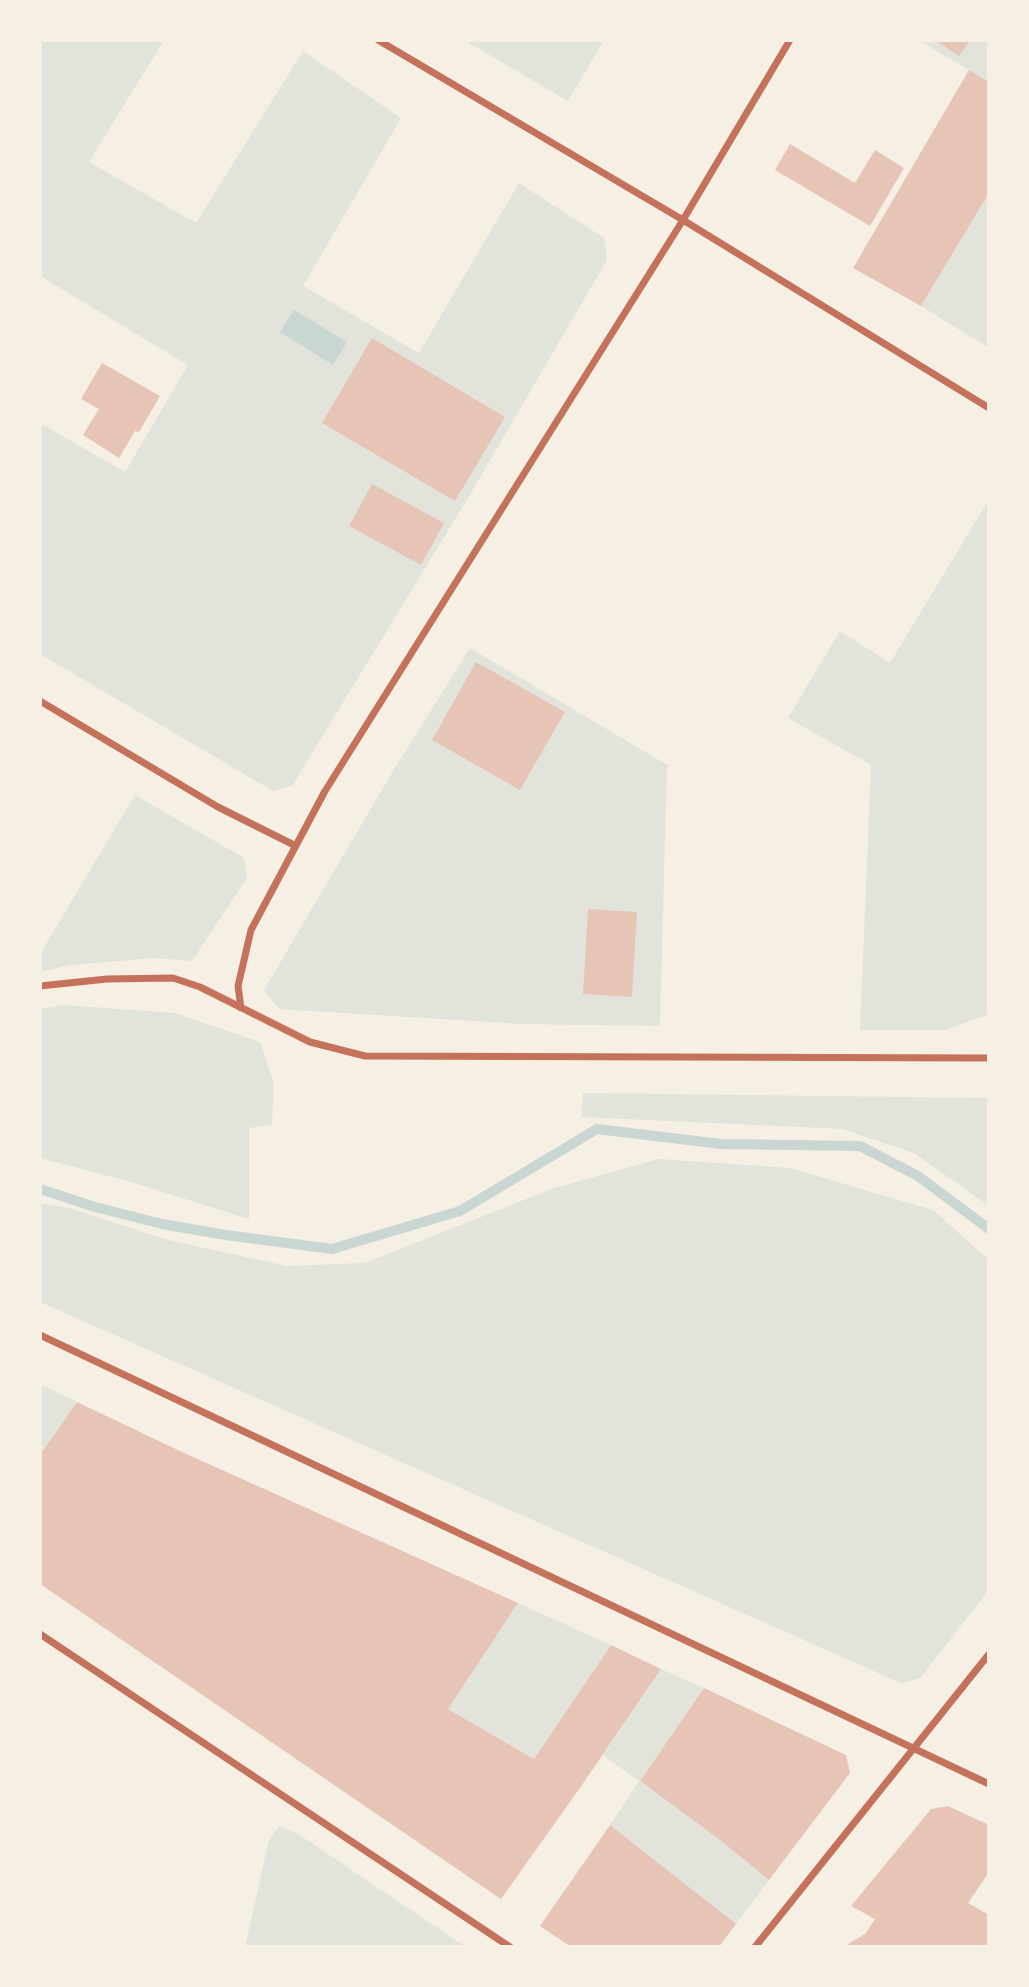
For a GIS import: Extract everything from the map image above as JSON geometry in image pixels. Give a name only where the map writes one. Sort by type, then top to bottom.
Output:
[{"type":"street","points":[[378,40],[683,220],[989,408]]},
{"type":"street","points":[[242,1008],[238,986],[251,930],[325,791],[683,220],[790,40]]},
{"type":"street","points":[[40,701],[218,807],[296,846]]},
{"type":"street","points":[[40,986],[107,979],[173,978],[200,987],[310,1042],[365,1056],[989,1058]]},
{"type":"street","points":[[40,1335],[989,1784]]},
{"type":"street","points":[[40,1634],[510,1947]]},
{"type":"street","points":[[755,1947],[989,1654]]},
{"type":"shaded area","points":[[40,40],[164,40],[89,162],[196,223],[303,51],[401,118],[303,286],[419,353],[519,183],[604,238],[607,260],[468,498],[292,786],[273,791],[40,654],[40,423],[125,472],[188,365],[40,276]]},
{"type":"shaded area","points":[[471,40],[604,40],[568,101],[469,43]]},
{"type":"shaded area","points":[[918,40],[989,40],[989,82],[969,70]]},
{"type":"shaded area","points":[[989,193],[989,348],[921,306]]},
{"type":"shaded area","points":[[294,310],[347,342],[333,365],[280,332]]},
{"type":"shaded area","points":[[989,499],[989,1014],[945,1030],[860,1030],[871,765],[788,718],[840,631],[890,663]]},
{"type":"shaded area","points":[[470,648],[669,766],[660,1026],[521,1024],[279,1009],[264,990],[393,771]]},
{"type":"shaded area","points":[[135,795],[244,858],[247,878],[192,961],[154,958],[71,965],[40,972],[40,954]]},
{"type":"shaded area","points":[[64,1005],[175,1013],[260,1042],[274,1084],[272,1125],[249,1128],[249,1219],[131,1182],[40,1158],[40,1009]]},
{"type":"shaded area","points":[[583,1093],[989,1098],[989,1206],[914,1153],[842,1129],[581,1117]]},
{"type":"shaded area","points":[[659,1159],[790,1168],[933,1210],[989,1260],[989,1590],[920,1678],[901,1683],[40,1302],[40,1203],[69,1208],[168,1240],[287,1266],[365,1263],[554,1188]]},
{"type":"shaded area","points":[[40,1384],[77,1402],[40,1455]]},
{"type":"shaded area","points":[[518,1603],[611,1645],[534,1759],[448,1709]]},
{"type":"shaded area","points":[[661,1669],[704,1688],[640,1781],[769,1880],[736,1924],[610,1825],[639,1781],[603,1755]]},
{"type":"shaded area","points":[[280,1826],[298,1834],[466,1947],[245,1947],[269,1839]]},
{"type":"building","points":[[935,40],[970,40],[959,56]]},
{"type":"building","points":[[969,70],[989,82],[989,193],[921,306],[853,268]]},
{"type":"building","points":[[790,144],[855,183],[875,150],[904,168],[870,226],[775,170]]},
{"type":"building","points":[[372,338],[505,417],[455,501],[322,423]]},
{"type":"building","points":[[102,363],[160,396],[139,432],[135,431],[119,458],[83,435],[99,409],[81,399]]},
{"type":"building","points":[[372,484],[444,523],[421,565],[349,526]]},
{"type":"building","points":[[476,662],[565,712],[520,790],[432,740]]},
{"type":"building","points":[[588,909],[637,912],[632,997],[583,994]]},
{"type":"building","points":[[77,1402],[518,1603],[448,1709],[534,1759],[611,1645],[661,1669],[501,1899],[40,1584],[40,1455]]},
{"type":"building","points":[[704,1688],[846,1755],[850,1773],[769,1880],[640,1781]]},
{"type":"building","points":[[948,1806],[989,1825],[989,1872],[968,1903],[989,1915],[989,1947],[846,1947],[865,1934],[875,1919],[851,1906],[931,1809]]},
{"type":"building","points":[[610,1825],[736,1924],[719,1947],[571,1947],[540,1926]]},
{"type":"waterway","points":[[40,1189],[95,1207],[162,1224],[332,1249],[460,1211],[597,1129],[721,1144],[860,1146],[918,1176],[989,1229]]}]
